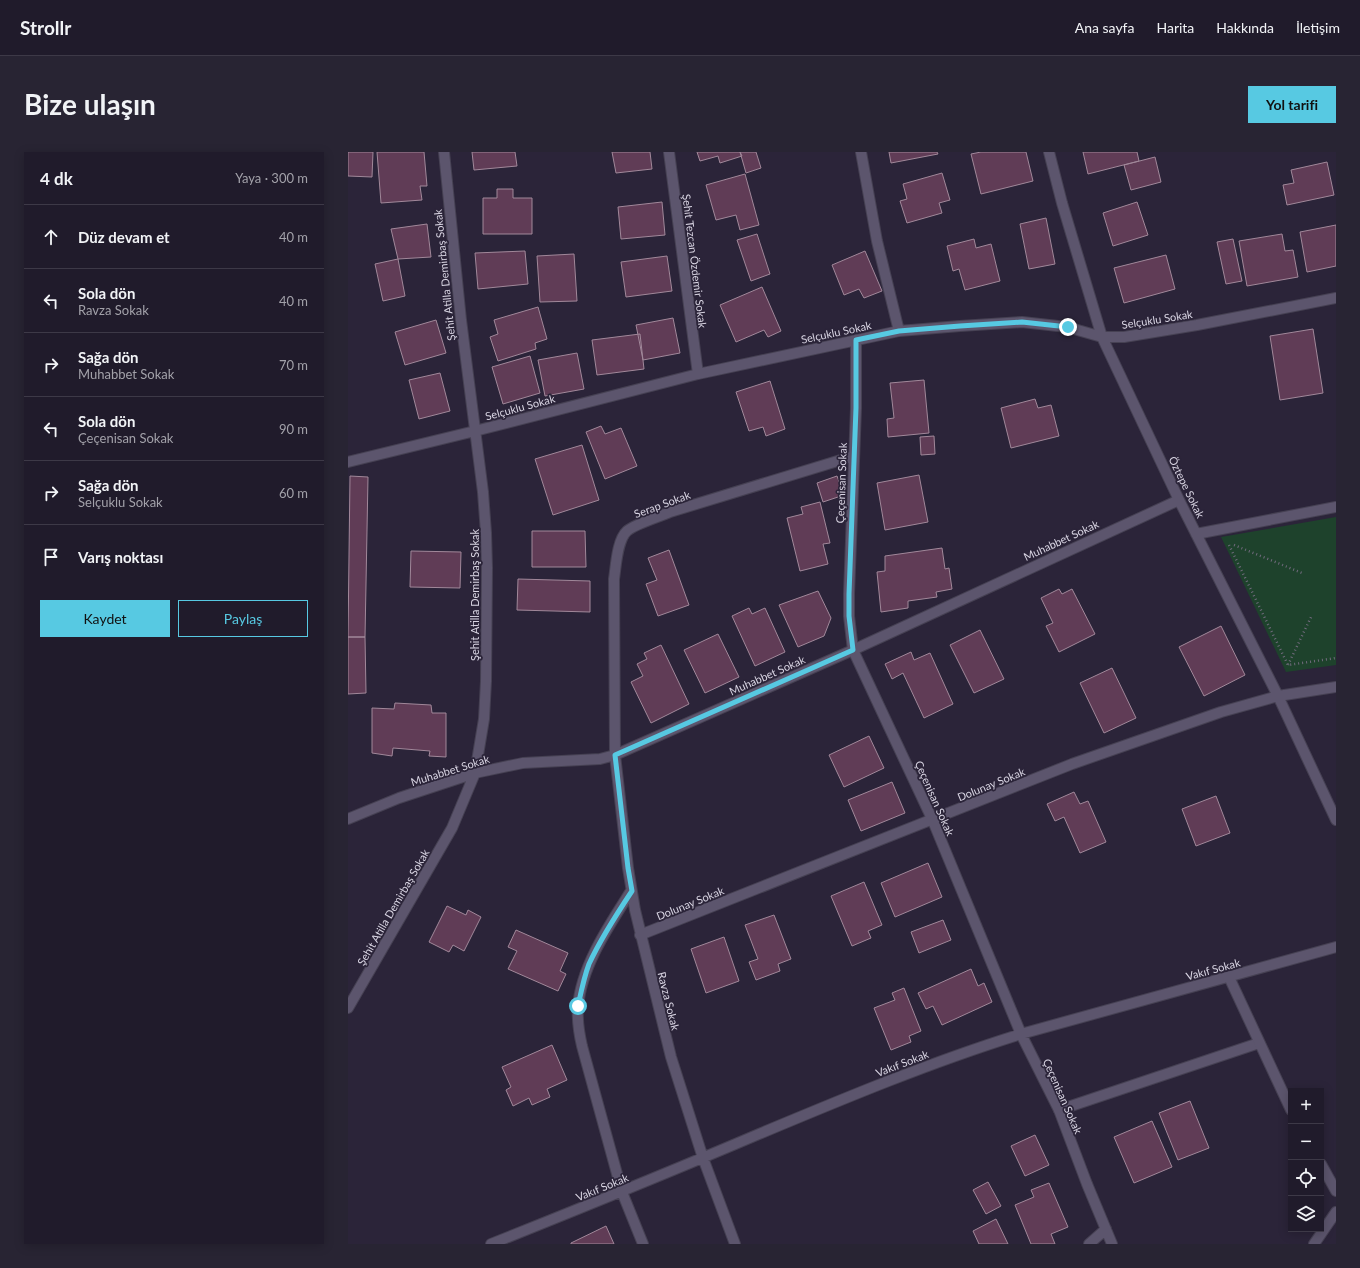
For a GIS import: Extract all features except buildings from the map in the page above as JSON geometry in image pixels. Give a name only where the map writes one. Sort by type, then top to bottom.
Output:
[{"type":"street","name":"Şehit Atilla Demirbaş Sokak","points":[[348,1008],[351,997],[452,828],[475,773],[484,719],[486,681],[487,568],[483,492],[461,320],[444,152]]},
{"type":"street","name":"Şehit Tezcan Özdemir Sokak","points":[[669,152],[698,374]]},
{"type":"street","points":[[861,152],[877,241],[899,331]]},
{"type":"street","name":"Öztepe Sokak","points":[[1049,152],[1062,204],[1102,337],[1179,500],[1278,696],[1336,820]]},
{"type":"street","name":"Selçuklu Sokak","points":[[348,462],[698,374],[899,331],[1022,322],[1068,327],[1102,337],[1124,337],[1182,328],[1336,298]]},
{"type":"street","name":"Çeçenisan Sokak","points":[[856,340],[856,408],[849,594],[849,616],[853,650],[933,821],[1021,1034],[1059,1110],[1112,1244]]},
{"type":"street","name":"Serap Sokak","points":[[615,755],[614,579],[617,554],[621,541],[627,531],[670,512],[854,456]]},
{"type":"street","name":"Muhabbet Sokak","points":[[348,819],[399,798],[475,773],[523,764],[600,759],[615,755],[853,650],[1179,500]]},
{"type":"street","points":[[1196,534],[1336,507]]},
{"type":"street","name":"Dolunay Sokak","points":[[640,936],[1080,762],[1221,712],[1278,696],[1336,687]]},
{"type":"street","name":"Ravza Sokak","points":[[615,755],[628,868],[640,936],[671,1057],[703,1158],[735,1244]]},
{"type":"street","points":[[632,891],[604,935],[589,965],[578,1006],[578,1025],[582,1046],[622,1192],[643,1244]]},
{"type":"street","name":"Vakıf Sokak","points":[[491,1244],[622,1192],[876,1085],[971,1050],[1021,1034],[1336,947]]},
{"type":"street","points":[[1229,977],[1288,1104]]},
{"type":"street","points":[[1059,1110],[1259,1043]]},
{"type":"street","points":[[1324,1169],[1336,1191]]},
{"type":"street","points":[[1314,1244],[1336,1212]]},
{"type":"street","points":[[1089,1244],[1106,1229]]},
{"type":"path","points":[[1288,665],[1227,542],[1302,573]]},
{"type":"path","points":[[1288,665],[1312,615]]},
{"type":"path","points":[[1288,665],[1336,658]]},
{"type":"green space","points":[[1336,517],[1336,665],[1286,672],[1221,537]]},
{"type":"route","points":[[578,1006],[589,965],[604,935],[632,891],[615,755],[853,650],[850,632],[849,594],[856,408],[856,340],[899,331],[1022,322],[1068,327]]}]
